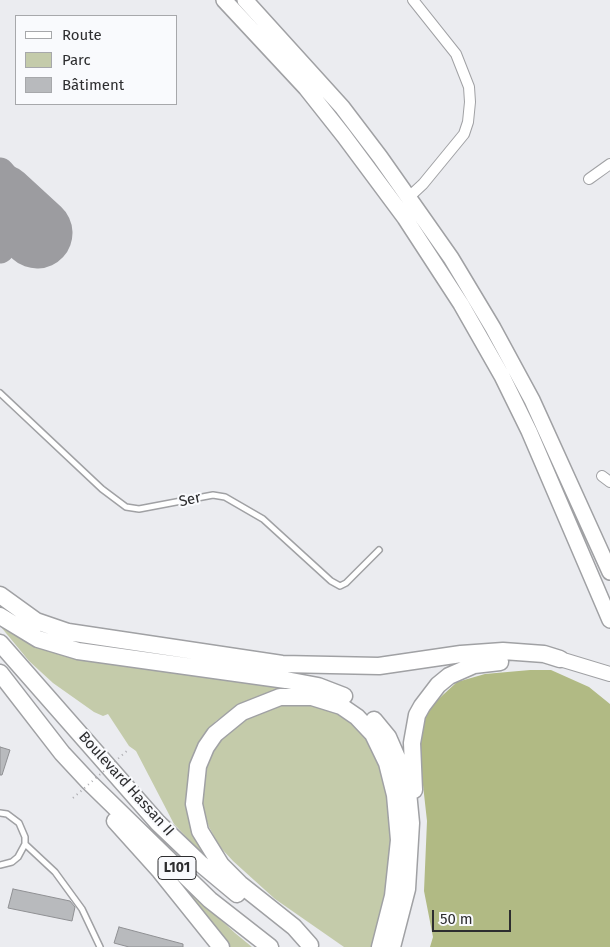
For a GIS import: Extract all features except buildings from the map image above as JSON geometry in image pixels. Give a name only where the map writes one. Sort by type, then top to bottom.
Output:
[{"type":"highway","points":[[0,595],[36,621],[68,632],[282,664],[379,666],[461,654],[503,651],[544,654],[560,659]]},
{"type":"highway","points":[[0,616],[38,639],[78,651],[296,681],[342,694],[368,714],[392,744],[408,792],[411,823]]},
{"type":"highway","name":"Boulevard Hassan II","points":[[0,643],[152,816],[201,864],[252,906],[311,946]]},
{"type":"highway","points":[[392,947],[407,889],[414,790],[412,743],[417,716],[438,685],[449,676],[474,665],[560,659]]},
{"type":"highway","name":"Boulevard Hassan II","points":[[0,673],[62,753],[89,782],[210,900],[270,947]]},
{"type":"highway","points":[[311,946],[294,927],[240,884],[221,865],[200,830],[194,804],[198,766],[206,747],[215,734],[242,712],[280,697],[312,697],[340,706],[369,729],[382,752],[395,795],[398,840],[393,896],[380,947]]},
{"type":"highway","points":[[89,782],[95,796],[104,808],[160,870],[221,947]]},
{"type":"main road","points":[[224,0],[306,88],[339,129],[401,212],[461,304],[502,376],[529,431],[610,620]]},
{"type":"main road","points":[[245,0],[342,107],[409,197],[459,272],[513,364],[610,572]]},
{"type":"main road","points":[[560,659],[610,674]]},
{"type":"street","points":[[409,197],[423,184],[464,134],[470,107],[469,87],[456,54],[413,0]]},
{"type":"street","points":[[589,179],[610,164]]},
{"type":"lane","name":"Ser","points":[[0,393],[102,489],[126,507],[139,509],[213,495],[225,497],[264,519],[331,581],[340,586],[350,579],[379,550]]},
{"type":"lane","points":[[0,813],[7,814],[19,823],[25,836],[25,844],[18,857],[12,862],[0,865]]},
{"type":"lane","points":[[25,844],[55,872],[82,909],[100,947]]},
{"type":"path","points":[[73,798],[128,750]]},
{"type":"green space","points":[[1,627],[40,648],[67,657],[298,688],[267,693],[240,704],[216,721],[205,734],[191,763],[187,794],[189,814],[195,835],[206,858],[174,824],[136,751],[129,746],[108,714],[103,716],[94,712],[53,683],[29,661]]},
{"type":"green space","points":[[551,670],[589,687],[610,704],[610,947],[430,947],[433,937],[424,891],[427,821],[419,749],[422,724],[432,705],[457,682],[485,674]]},
{"type":"green space","points":[[275,701],[323,703],[368,734],[384,769],[393,859],[374,947],[344,947],[275,899],[220,847],[209,827],[202,806],[203,771],[215,742],[226,729]]},
{"type":"green space","points":[[173,875],[235,933],[252,947],[230,947]]},
{"type":"taxiway","points":[[0,172],[7,180],[16,199],[18,215],[14,232],[0,249]]},
{"type":"runway","points":[[0,199],[37,233]]}]
